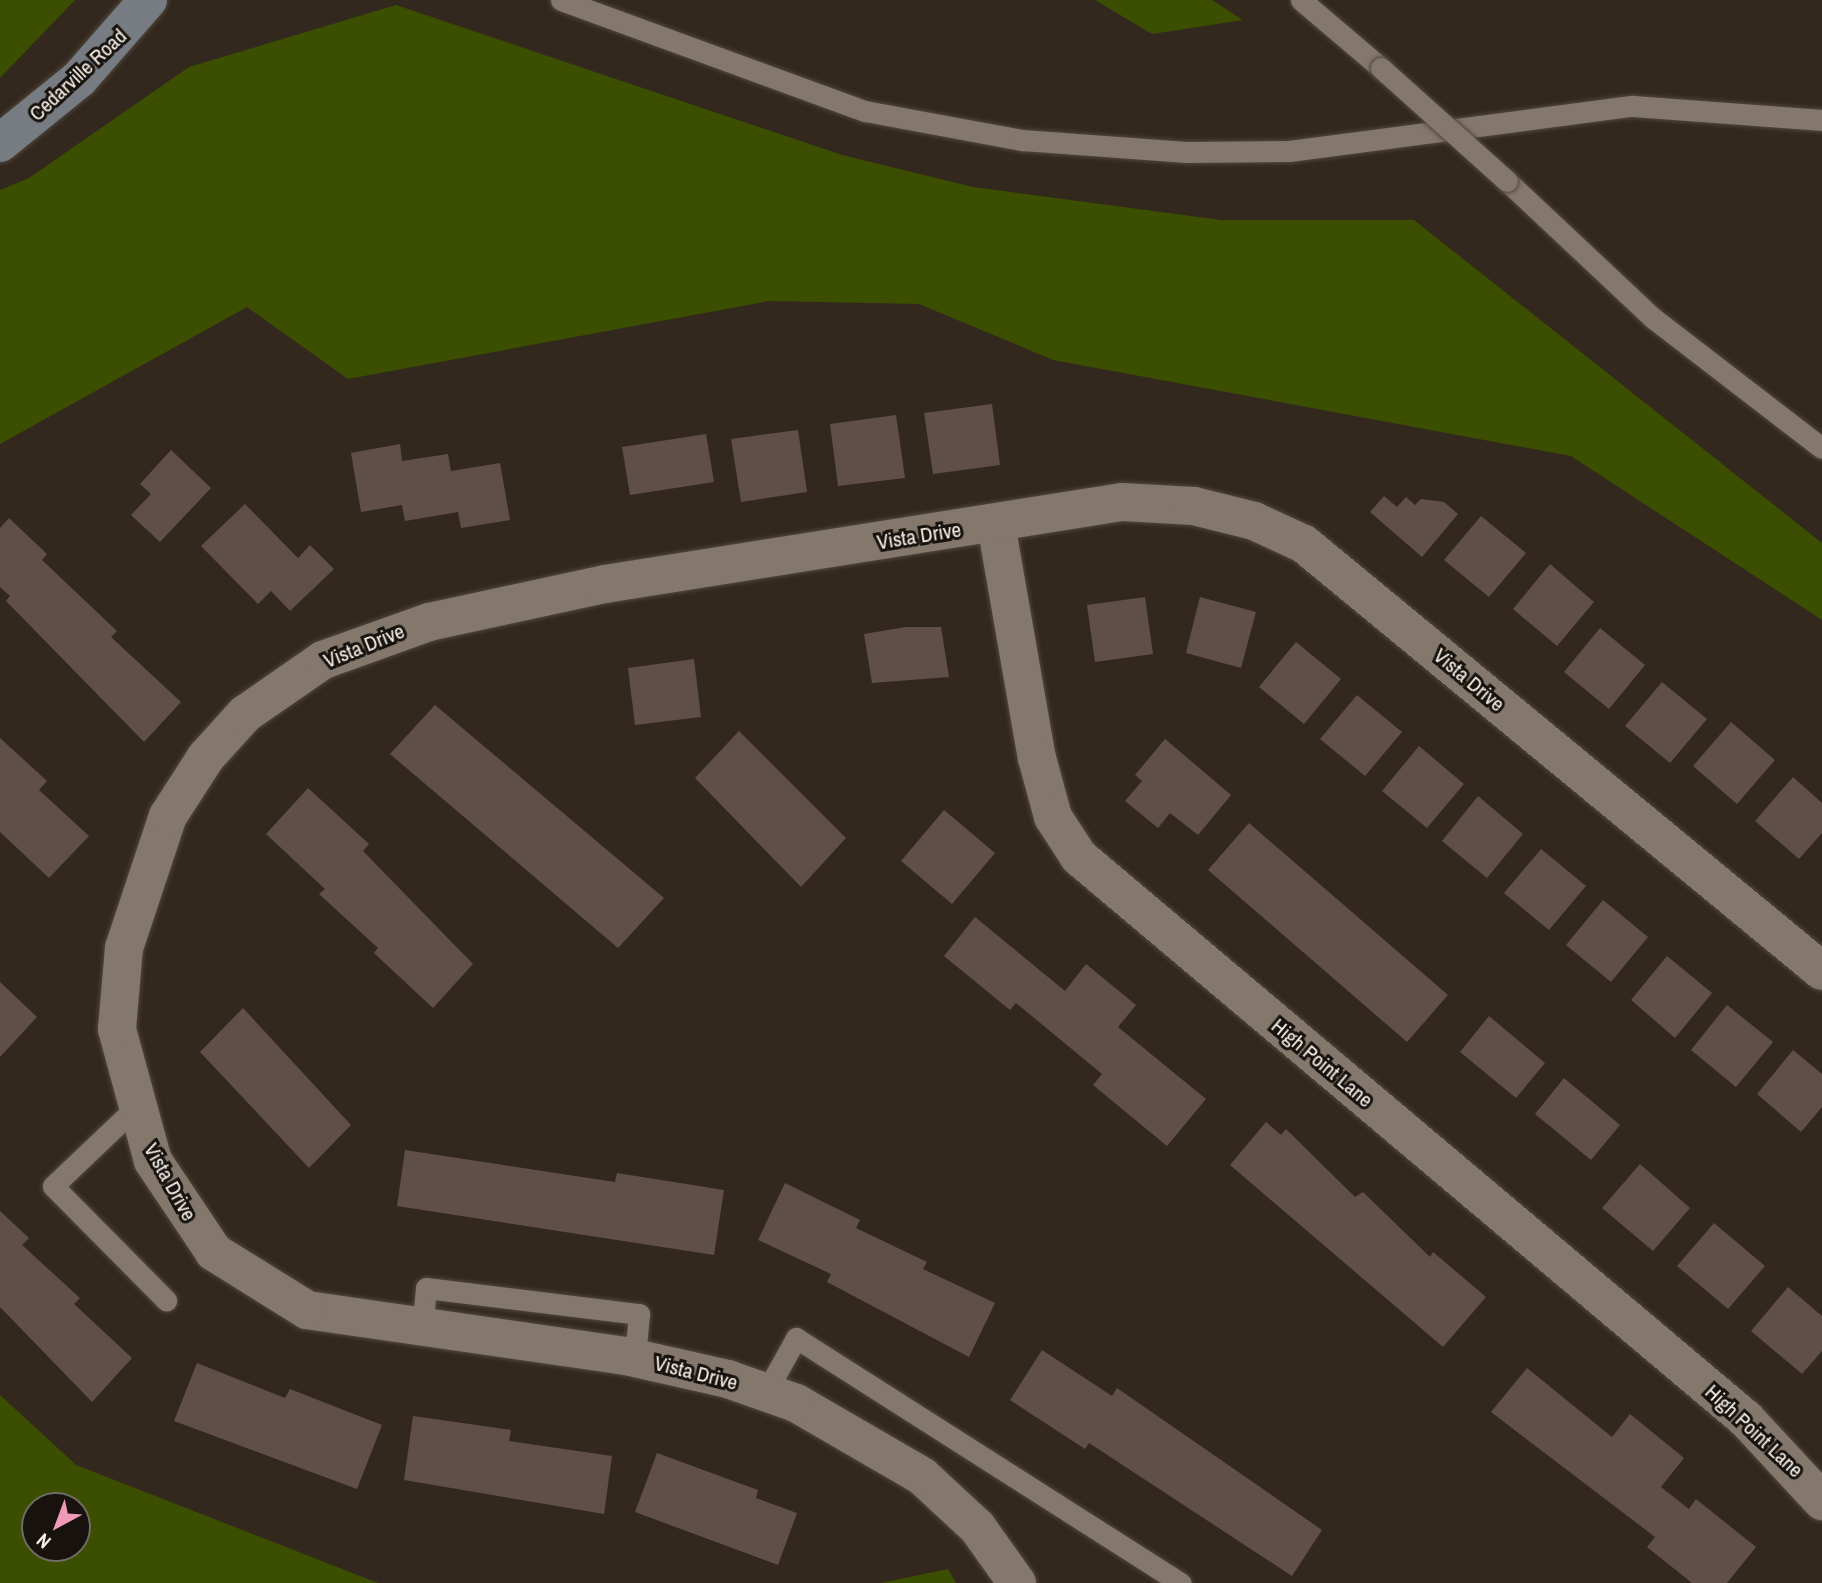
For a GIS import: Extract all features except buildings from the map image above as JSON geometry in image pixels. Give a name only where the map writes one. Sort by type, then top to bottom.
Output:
[{"type":"main road","name":"Cedarville Road","points":[[0,143],[79,79],[148,0]]},
{"type":"street","name":"Vista Drive","points":[[1017,1583],[977,1527],[922,1476],[884,1448],[766,1392],[635,1358],[422,1330],[306,1310],[246,1278],[214,1252],[182,1211],[153,1161],[135,1108],[117,1029],[124,948],[167,816],[206,757],[245,714],[323,660],[429,621],[605,584],[1122,502],[1194,506],[1304,544],[1822,971]]},
{"type":"street","name":"High Point Lane","points":[[996,524],[1037,758],[1053,817],[1079,857],[1745,1419],[1822,1501]]},
{"type":"lane","points":[[561,0],[865,111],[1022,141],[1187,152],[1289,151],[1633,106],[1822,120]]},
{"type":"lane","points":[[1301,0],[1507,181],[1653,318],[1822,448]]},
{"type":"lane","points":[[135,1108],[53,1186],[166,1300]]},
{"type":"lane","points":[[766,1392],[796,1338],[1181,1583]]},
{"type":"green space","points":[[0,0],[75,0],[0,78]]},
{"type":"green space","points":[[1095,0],[1212,0],[1243,20],[1152,34]]},
{"type":"green space","points":[[396,5],[842,155],[973,187],[1221,220],[1414,220],[1822,543],[1822,620],[1571,456],[1053,360],[919,304],[769,301],[348,379],[247,307],[0,444],[0,190],[29,178],[189,67]]},
{"type":"green space","points":[[0,1395],[76,1465],[378,1583],[0,1583]]},
{"type":"green space","points":[[948,1569],[956,1583],[881,1583]]}]
